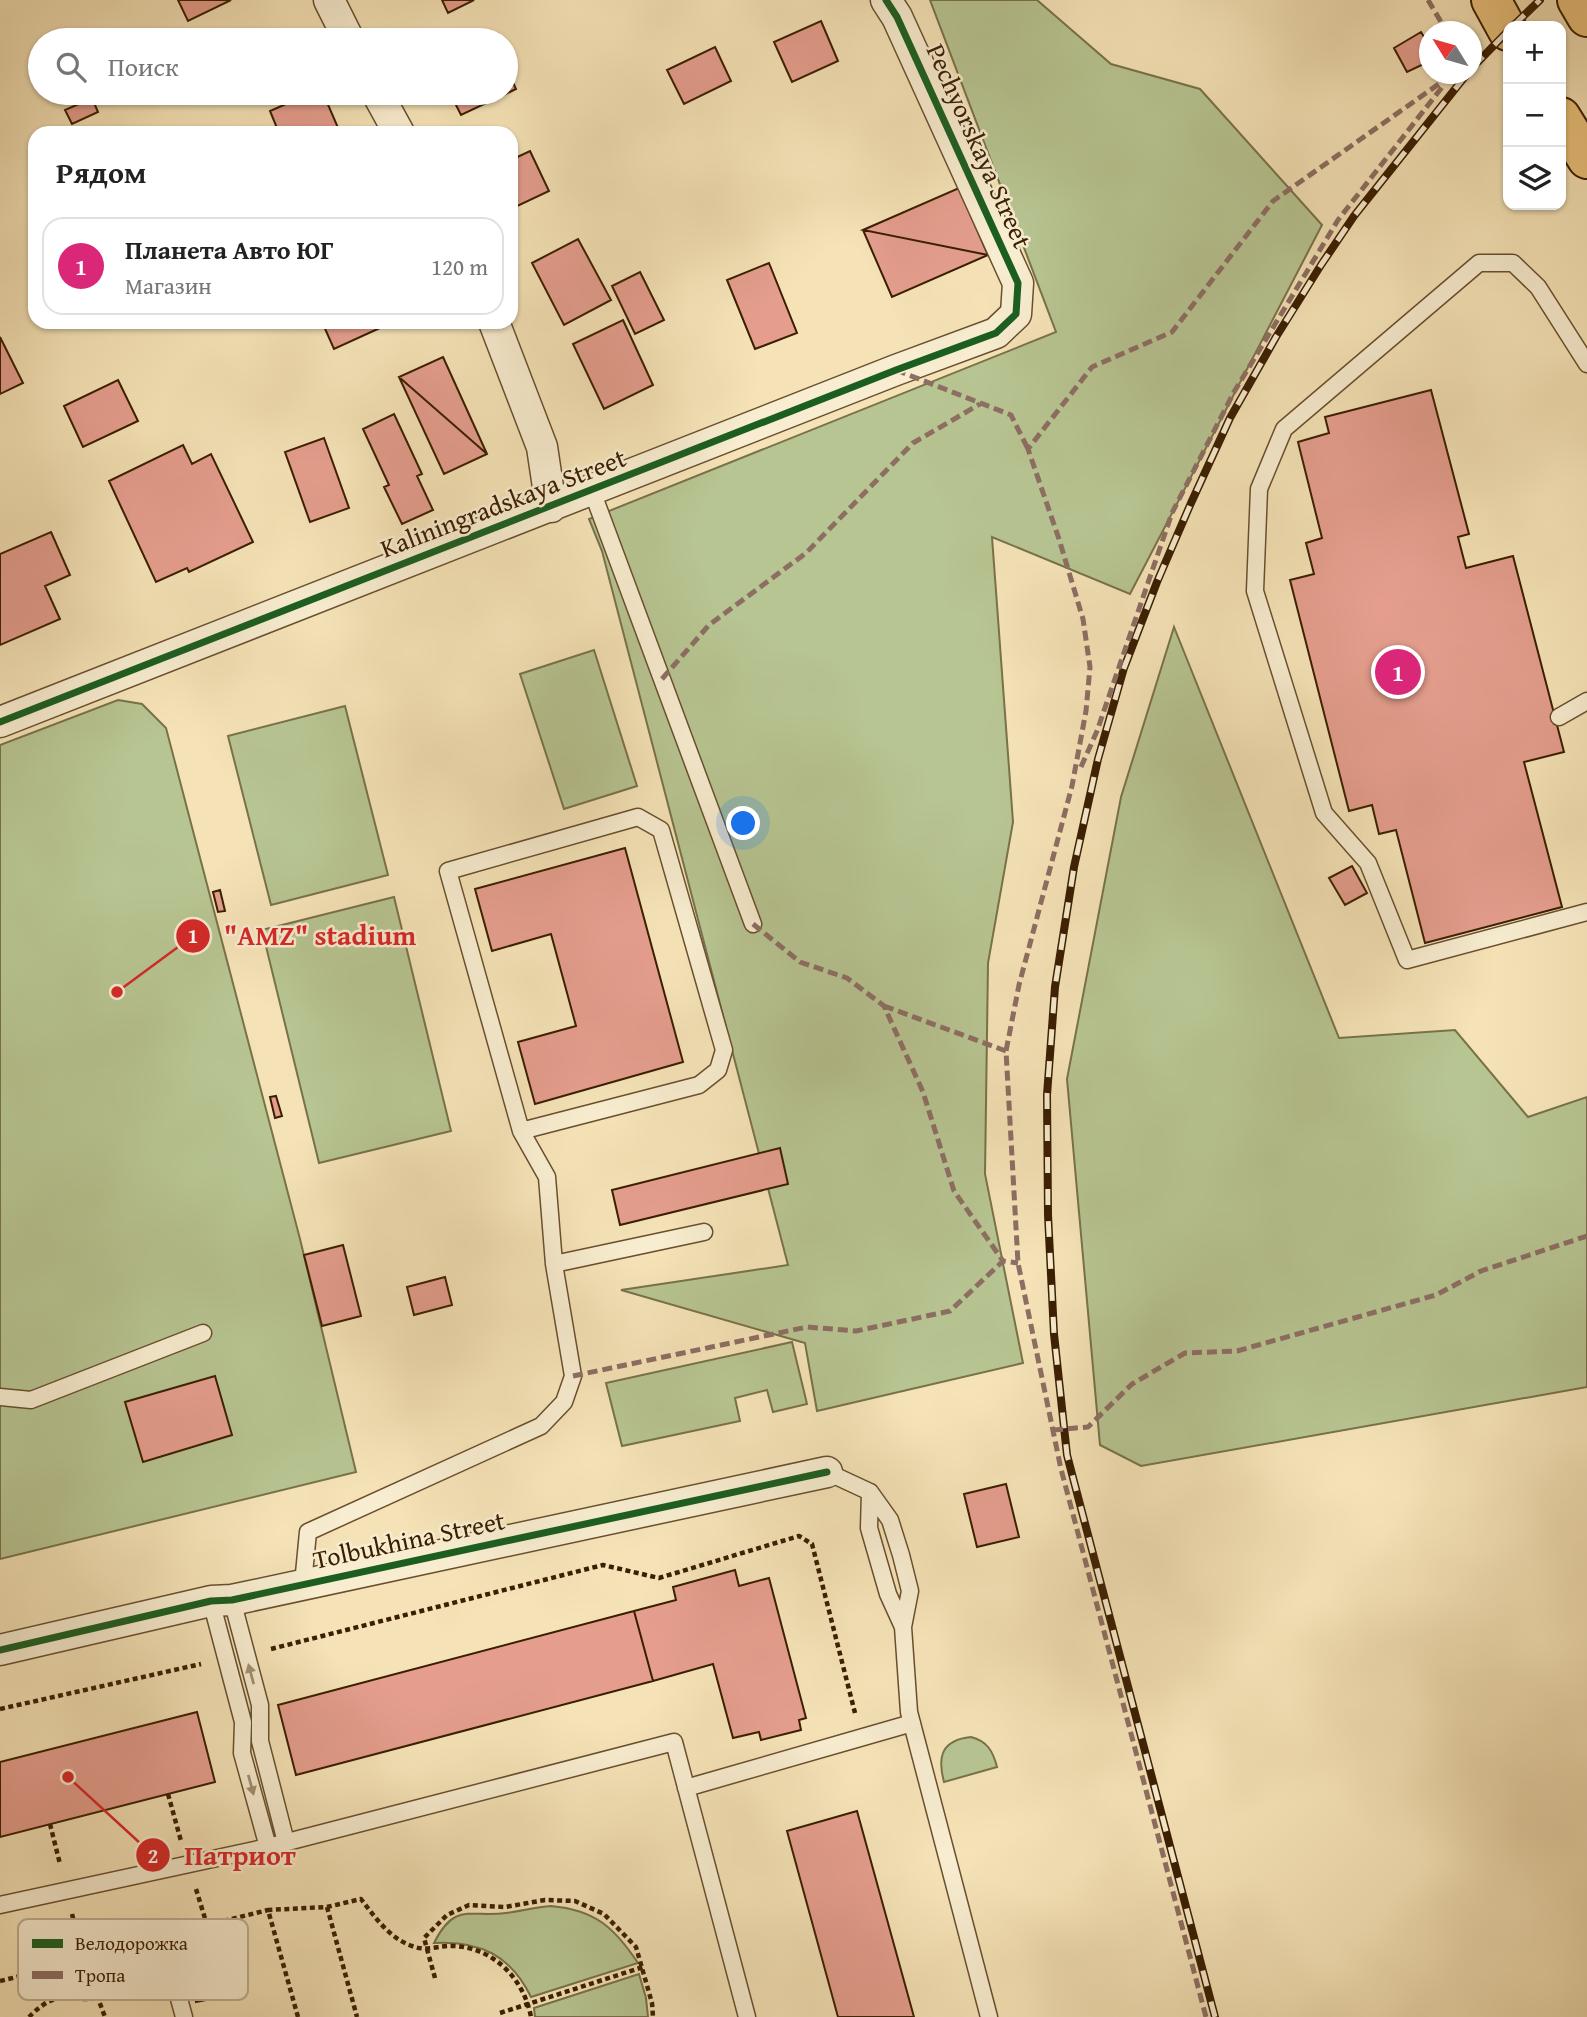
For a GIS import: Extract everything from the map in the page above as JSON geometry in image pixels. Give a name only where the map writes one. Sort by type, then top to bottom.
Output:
[{"type":"main road","points":[[1491,0],[1503,22]]},
{"type":"main road","points":[[1577,0],[1587,17]]},
{"type":"main road","points":[[1566,125],[1587,159]]},
{"type":"street","points":[[329,0],[343,28]]},
{"type":"street","name":"Pechyorskaya Street","points":[[886,0],[897,17],[1018,283],[1016,314]]},
{"type":"street","points":[[384,105],[395,126]]},
{"type":"street","name":"Kaliningradskaya Street","points":[[0,722],[996,333],[1016,314]]},
{"type":"street","points":[[497,329],[542,447],[551,507]]},
{"type":"street","name":"Tolbukhina Street","points":[[0,1650],[222,1600],[827,1472]]},
{"type":"lane","points":[[1587,365],[1538,287],[1513,263],[1479,262],[1283,429],[1259,489],[1255,591],[1324,813],[1368,863],[1407,960],[1587,912]]},
{"type":"lane","points":[[592,491],[753,924]]},
{"type":"lane","points":[[1559,717],[1587,701]]},
{"type":"lane","points":[[303,1584],[308,1532],[541,1426],[564,1402],[573,1376],[554,1264],[547,1177],[521,1131],[448,870],[638,817],[661,830],[723,1050],[718,1070],[699,1085],[521,1131]]},
{"type":"lane","points":[[554,1264],[704,1232]]},
{"type":"lane","points":[[0,1397],[31,1400],[203,1333]]},
{"type":"lane","points":[[827,1472],[870,1492],[890,1520],[904,1567],[910,1591],[903,1627],[912,1723],[989,2017]]},
{"type":"lane","points":[[870,1492],[869,1528],[888,1594],[903,1627]]},
{"type":"lane","points":[[222,1600],[246,1655],[260,1705],[260,1741],[286,1842]]},
{"type":"lane","points":[[222,1600],[227,1659],[243,1722],[242,1753],[268,1847]]},
{"type":"lane","points":[[686,1788],[912,1723]]},
{"type":"lane","points":[[0,1905],[268,1847],[674,1742],[747,2017]]},
{"type":"lane","points":[[179,2000],[184,2017]]},
{"type":"path","points":[[246,1655],[603,1564],[659,1578],[799,1536],[812,1544],[861,1737]]},
{"type":"path","points":[[0,1709],[227,1659]]},
{"type":"path","points":[[50,1825],[73,1919]]},
{"type":"path","points":[[231,1919],[268,1910],[327,1907],[361,1899],[390,1934],[412,1947],[427,1949],[452,1946],[486,1954],[508,1970],[528,2004],[531,2017]]},
{"type":"path","points":[[435,1978],[424,1938],[447,1915],[470,1905],[505,1907],[545,1900],[575,1901],[604,1914],[636,1947],[652,2003],[653,2017]]},
{"type":"path","points":[[327,1907],[357,2017]]},
{"type":"path","points":[[268,1910],[298,2017]]},
{"type":"path","points":[[500,2013],[643,1967]]},
{"type":"path","points":[[0,1981],[18,1977]]},
{"type":"path","points":[[29,2017],[53,2000]]},
{"type":"path","points":[[99,2000],[105,2017]]},
{"type":"green space","points":[[930,0],[1037,0],[1111,64],[1200,89],[1322,225],[1130,594],[992,537],[1013,822],[988,963],[985,1174],[1023,1363],[817,1411],[805,1343],[621,1290],[788,1265],[602,551],[589,519],[1056,332]]},
{"type":"green space","points":[[1174,627],[1339,1038],[1455,1030],[1528,1117],[1587,1097],[1587,1387],[1141,1466],[1100,1445],[1067,1079],[1121,797]]},
{"type":"green space","points":[[594,650],[637,786],[564,809],[520,674]]},
{"type":"green space","points":[[118,700],[142,704],[166,728],[300,1239],[356,1472],[0,1559],[0,745]]},
{"type":"green space","points":[[345,706],[388,875],[271,905],[228,736]]},
{"type":"green space","points":[[394,897],[451,1131],[319,1163],[262,930]]},
{"type":"green space","points":[[792,1342],[807,1404],[773,1412],[767,1390],[735,1398],[740,1421],[622,1446],[606,1383]]},
{"type":"green space","points":[[971,1737],[988,1748],[997,1767],[944,1782],[941,1764],[944,1751],[954,1742]]},
{"type":"green space","points":[[551,1906],[580,1912],[602,1922],[620,1939],[638,1963],[531,1997],[514,1971],[492,1954],[466,1944],[434,1943],[449,1921],[457,1916],[506,1913]]},
{"type":"green space","points":[[639,1974],[648,2017],[535,2017],[534,2008]]},
{"type":"building","points":[[178,0],[231,0],[188,21]]},
{"type":"building","points":[[442,0],[474,0],[448,13]]},
{"type":"building","points":[[821,21],[838,61],[792,82],[774,42]]},
{"type":"building","points":[[1419,33],[1419,66],[1407,72],[1394,48]]},
{"type":"building","points":[[715,47],[731,81],[684,104],[667,70]]},
{"type":"building","points":[[76,105],[95,105],[98,112],[72,124],[65,110]]},
{"type":"building","points":[[284,105],[328,105],[337,126],[276,126],[270,111]]},
{"type":"building","points":[[456,105],[482,105],[461,115]]},
{"type":"building","points":[[530,151],[549,191],[518,206],[518,157]]},
{"type":"building","points":[[959,188],[988,255],[892,297],[863,230]]},
{"type":"building","points":[[959,188],[988,255],[863,230]]},
{"type":"building","points":[[578,239],[611,300],[564,325],[532,263]]},
{"type":"building","points":[[769,263],[797,333],[755,349],[727,280]]},
{"type":"building","points":[[640,272],[664,320],[635,334],[612,286]]},
{"type":"building","points":[[623,320],[653,385],[604,409],[573,344]]},
{"type":"building","points":[[325,329],[378,329],[334,349]]},
{"type":"building","points":[[0,337],[23,383],[0,394]]},
{"type":"building","points":[[443,357],[487,454],[444,474],[399,377]]},
{"type":"building","points":[[443,357],[487,454],[399,377]]},
{"type":"building","points":[[118,380],[138,421],[83,447],[64,406]]},
{"type":"building","points":[[1431,390],[1469,534],[1458,537],[1466,568],[1513,556],[1564,752],[1524,762],[1562,907],[1425,943],[1396,830],[1379,834],[1372,805],[1349,811],[1290,580],[1314,574],[1306,543],[1322,538],[1298,442],[1329,433],[1325,417]]},
{"type":"building","points":[[394,414],[422,474],[417,476],[433,510],[402,524],[384,487],[389,485],[363,429]]},
{"type":"building","points":[[324,438],[349,508],[310,522],[285,452]]},
{"type":"building","points":[[183,445],[192,464],[211,454],[253,542],[189,572],[187,568],[156,582],[109,481]]},
{"type":"building","points":[[51,532],[70,575],[45,586],[60,619],[0,645],[0,554]]},
{"type":"building","points":[[625,848],[683,1062],[535,1104],[518,1042],[576,1026],[551,934],[492,951],[475,889]]},
{"type":"building","points":[[1352,866],[1367,893],[1345,905],[1329,878]]},
{"type":"building","points":[[220,890],[225,911],[218,912],[213,892]]},
{"type":"building","points":[[276,1096],[282,1116],[275,1118],[270,1097]]},
{"type":"building","points":[[780,1148],[788,1184],[620,1225],[612,1190]]},
{"type":"building","points":[[343,1245],[361,1316],[322,1326],[304,1255]]},
{"type":"building","points":[[445,1277],[452,1305],[414,1315],[407,1287]]},
{"type":"building","points":[[215,1376],[232,1435],[143,1462],[125,1402]]},
{"type":"building","points":[[1006,1484],[1019,1537],[977,1547],[964,1494]]},
{"type":"building","points":[[735,1570],[739,1586],[769,1578],[806,1718],[799,1720],[801,1730],[761,1740],[759,1732],[733,1738],[713,1664],[653,1681],[634,1611],[676,1600],[673,1587]]},
{"type":"building","points":[[634,1611],[653,1681],[296,1775],[278,1705]]},
{"type":"building","points":[[197,1712],[215,1782],[0,1837],[0,1762]]},
{"type":"building","points":[[857,1811],[914,2017],[838,2017],[787,1831]]},
{"type":"railway","points":[[1518,21],[1540,0]]},
{"type":"railway","points":[[1482,58],[1503,36]]},
{"type":"railway","points":[[1215,2017],[1067,1455],[1054,1334],[1048,1215],[1047,1095],[1055,987],[1074,867],[1098,759],[1124,668],[1191,503],[1230,418],[1321,265],[1354,216],[1459,84]]},
{"type":"marked path","points":[[1428,0],[1440,21]]},
{"type":"marked path","points":[[1206,2017],[1061,1469],[1018,1263],[1006,1051],[1019,985],[1072,786],[1086,711],[1090,667],[1083,619],[1028,449],[1092,367],[1172,332],[1273,201],[1439,84]]},
{"type":"marked path","points":[[1081,767],[1097,731],[1172,513],[1234,392],[1338,220],[1443,86]]},
{"type":"marked path","points":[[896,370],[1011,415],[1028,449]]},
{"type":"marked path","points":[[662,679],[709,625],[806,553],[913,443],[980,404]]},
{"type":"marked path","points":[[753,924],[800,962],[847,978],[884,1006],[923,1092],[954,1191],[1003,1261]]},
{"type":"marked path","points":[[884,1006],[1006,1051]]},
{"type":"marked path","points":[[1053,1430],[1088,1427],[1132,1384],[1185,1353],[1237,1351],[1436,1295],[1481,1271],[1587,1236]]},
{"type":"marked path","points":[[573,1376],[807,1327],[856,1331],[950,1311],[1003,1261],[1018,1263]]},
{"type":"cycle path","points":[[0,722],[996,333],[1016,314],[1018,283],[897,17],[886,0]]},
{"type":"cycle path","points":[[0,1650],[211,1601],[232,1600],[827,1472]]},
{"type":"place","name":"Планета Авто ЮГ","points":[[1398,672]]},
{"type":"place","name":"\"AMZ\" stadium","points":[[117,992]]},
{"type":"place","name":"Патриот","points":[[68,1777]]}]
